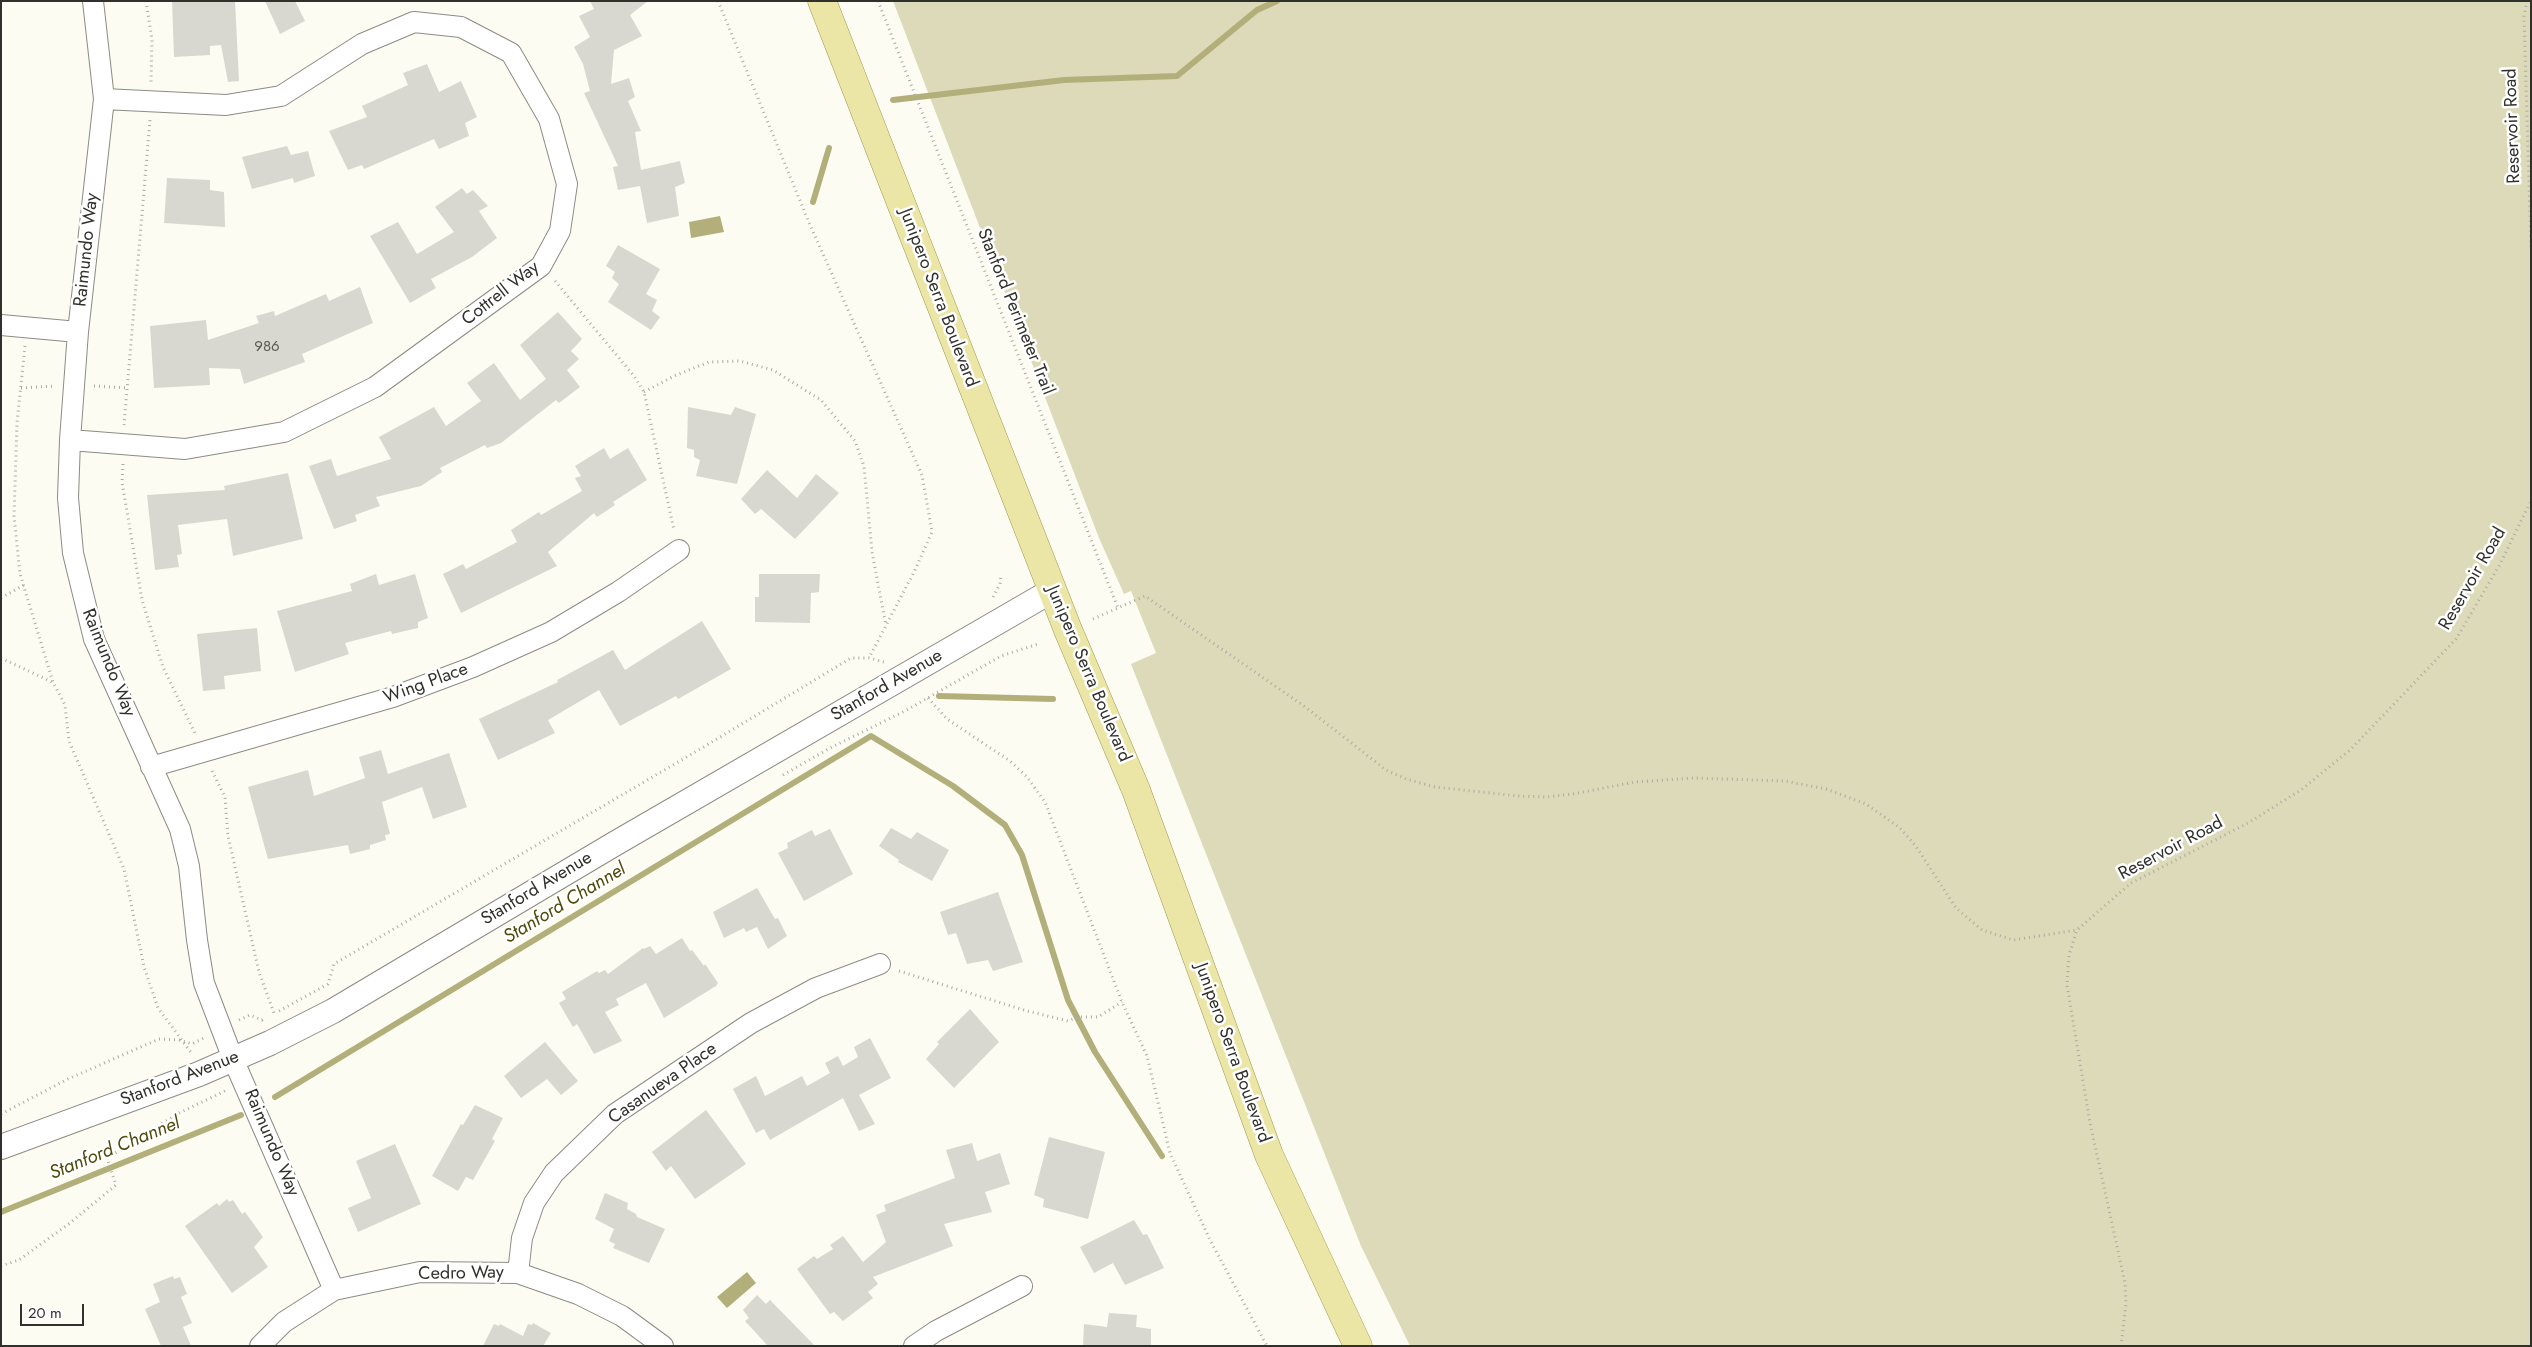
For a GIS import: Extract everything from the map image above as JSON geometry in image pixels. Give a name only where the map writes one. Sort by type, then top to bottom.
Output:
[{"type":"main road","name":"Junipero Serra Boulevard","points":[[822,1],[1053,590],[1136,790],[1269,1155],[1358,1346]]},
{"type":"street","name":"Raimundo Way","points":[[93,1],[104,99],[78,332],[70,440],[68,498],[73,553],[94,639],[180,829],[189,866],[204,983],[234,1059],[334,1290]]},
{"type":"street","name":"Cottrell Way","points":[[70,440],[185,449],[284,432],[375,387],[541,266],[560,231],[567,184],[549,119],[512,53],[461,27],[414,22],[362,44],[281,96],[226,105],[104,99]]},
{"type":"street","points":[[1,325],[78,332]]},
{"type":"street","name":"Wing Place","points":[[151,767],[384,700],[472,667],[551,632],[618,592],[679,550]]},
{"type":"street","name":"Stanford Avenue","points":[[1,1147],[234,1059],[332,1011],[616,843],[1053,590]]},
{"type":"street","name":"Casanueva Place","points":[[518,1273],[522,1238],[534,1204],[554,1173],[615,1114],[751,1023],[816,988],[880,964]]},
{"type":"street","name":"Cedro Way","points":[[260,1346],[284,1322],[334,1290],[420,1272],[518,1273],[578,1294],[614,1312],[663,1346]]},
{"type":"street","points":[[914,1346],[936,1331],[1022,1286]]},
{"type":"path","points":[[146,1],[152,40],[151,102],[123,444],[122,482],[142,600],[163,667],[225,797],[228,836],[259,972],[274,1013]]},
{"type":"path","points":[[718,1],[810,225],[922,475],[932,532],[915,570],[869,658]]},
{"type":"path","name":"Stanford Perimeter Trail","points":[[878,1],[907,79],[1118,608]]},
{"type":"path","name":"Reservoir Road","points":[[2527,1],[2524,16],[2531,250]]},
{"type":"path","points":[[541,266],[634,376],[644,392],[679,550]]},
{"type":"path","points":[[27,328],[17,423],[14,516],[24,585],[53,682],[65,705],[69,741],[124,869],[144,967],[158,1008],[204,1071]]},
{"type":"path","points":[[644,392],[674,376],[709,362],[740,361],[773,370],[820,400],[855,441],[864,466],[872,552],[886,627]]},
{"type":"path","name":"Reservoir Road","points":[[2077,930],[2131,883],[2248,824],[2301,790],[2350,750],[2456,639],[2499,566],[2531,501]]},
{"type":"path","points":[[990,601],[1000,584],[1001,574]]},
{"type":"path","points":[[2,598],[24,585]]},
{"type":"path","points":[[1093,619],[1145,596],[1304,706],[1386,770],[1406,779],[1435,787],[1518,796],[1573,794],[1636,782],[1693,778],[1785,781],[1826,789],[1866,804],[1900,828],[1915,844],[1956,908],[1982,930],[2013,940],[2077,930],[2069,955],[2067,985],[2090,1123],[2124,1284],[2126,1319],[2121,1346]]},
{"type":"path","points":[[1,658],[53,682]]},
{"type":"path","points":[[1,1114],[68,1079],[159,1039],[192,1044],[250,1015],[262,1020],[328,984],[334,964],[699,750],[851,658],[869,658],[886,663]]},
{"type":"path","points":[[928,698],[948,718],[1010,760],[1027,777],[1045,802],[1122,1002],[1147,1056],[1170,1153],[1210,1240],[1267,1346]]},
{"type":"path","points":[[880,964],[1026,1011],[1068,1021],[1078,1017],[1098,1017],[1122,1002]]},
{"type":"path","points":[[1,1266],[19,1260],[70,1223],[116,1185],[107,1158]]},
{"type":"shaded area","points":[[893,1],[2531,1],[2531,1346],[1410,1346],[1361,1246],[1131,664],[1156,653],[1131,591],[1124,594],[1099,538]]},
{"type":"shaded area","points":[[720,216],[724,232],[691,238],[689,222]]},
{"type":"shaded area","points":[[747,1272],[756,1283],[727,1308],[717,1297]]},
{"type":"building","points":[[172,1],[235,1],[239,81],[228,82],[221,45],[210,46],[210,55],[174,57]]},
{"type":"building","points":[[265,1],[295,1],[305,21],[280,34]]},
{"type":"building","points":[[590,1],[648,1],[630,15],[642,36],[614,50],[611,84],[629,78],[635,97],[628,101],[641,131],[635,132],[641,170],[680,161],[685,183],[675,187],[679,216],[647,223],[640,186],[618,190],[613,167],[618,166],[584,93],[590,91],[583,64],[574,47],[590,37],[579,16],[594,9]]},
{"type":"building","points":[[427,64],[439,92],[461,81],[477,117],[465,123],[469,136],[439,149],[434,139],[364,169],[362,165],[348,170],[329,131],[367,117],[362,106],[408,85],[403,73]]},
{"type":"building","points":[[287,146],[291,155],[308,151],[315,176],[294,183],[293,178],[252,189],[242,157]]},
{"type":"building","points":[[167,178],[210,180],[210,190],[224,192],[225,227],[164,223]]},
{"type":"building","points":[[462,188],[467,194],[473,190],[488,206],[479,211],[497,238],[472,257],[431,279],[436,288],[410,303],[370,236],[398,222],[417,254],[454,232],[435,207]]},
{"type":"building","points":[[618,245],[660,269],[646,294],[657,300],[652,311],[660,317],[651,330],[608,302],[619,284],[612,278],[615,272],[606,266]]},
{"type":"building","points":[[360,287],[373,323],[302,354],[305,362],[244,384],[240,369],[209,368],[210,385],[154,388],[150,326],[206,320],[208,340],[259,323],[256,316],[274,311],[275,316],[326,294],[329,301]]},
{"type":"building","points":[[558,312],[582,339],[571,351],[579,359],[567,370],[580,387],[559,403],[556,400],[501,443],[487,448],[485,445],[440,468],[442,472],[421,486],[376,497],[380,506],[355,515],[357,521],[334,529],[309,466],[331,459],[337,476],[391,459],[379,437],[434,407],[446,426],[481,401],[467,383],[494,363],[520,400],[546,379],[520,345]]},
{"type":"building","points":[[688,407],[731,415],[735,407],[756,414],[737,484],[696,476],[700,460],[694,457],[694,450],[687,448]]},
{"type":"building","points":[[604,448],[610,459],[628,448],[647,480],[613,502],[615,505],[597,517],[594,513],[548,552],[557,566],[461,613],[443,574],[463,564],[466,569],[517,542],[511,530],[539,512],[541,515],[582,491],[575,478],[581,476],[575,466]]},
{"type":"building","points":[[767,470],[797,498],[816,474],[839,493],[795,539],[761,509],[755,514],[741,499]]},
{"type":"building","points":[[288,473],[303,539],[233,556],[227,519],[178,525],[182,554],[177,555],[179,567],[155,570],[147,495],[225,490],[224,486]]},
{"type":"building","points":[[376,574],[379,585],[415,574],[428,618],[418,622],[418,628],[392,634],[391,631],[345,643],[349,654],[295,672],[277,611],[352,591],[350,584]]},
{"type":"building","points":[[759,574],[820,574],[819,592],[811,593],[810,623],[755,622],[755,597],[759,597]]},
{"type":"building","points":[[702,621],[731,669],[678,699],[676,696],[620,726],[599,690],[548,720],[555,733],[498,760],[479,719],[558,682],[557,680],[613,650],[625,670]]},
{"type":"building","points":[[257,628],[261,671],[224,676],[225,689],[203,691],[197,634]]},
{"type":"building","points":[[381,750],[388,774],[449,753],[467,807],[433,819],[422,787],[382,802],[390,834],[385,835],[386,840],[370,845],[370,849],[350,854],[348,845],[268,859],[248,787],[308,770],[314,796],[365,778],[359,757]]},
{"type":"building","points":[[891,828],[911,839],[917,832],[949,850],[932,881],[898,862],[899,860],[879,846]]},
{"type":"building","points":[[830,829],[853,874],[804,901],[778,853],[788,848],[787,843],[812,830],[815,836]]},
{"type":"building","points":[[757,888],[775,919],[778,918],[787,936],[768,949],[757,927],[746,932],[744,928],[724,938],[713,912]]},
{"type":"building","points":[[998,892],[1023,962],[993,971],[988,960],[967,964],[956,933],[948,935],[940,912]]},
{"type":"building","points":[[682,938],[690,951],[692,950],[704,966],[705,964],[718,983],[716,986],[664,1018],[646,983],[616,999],[619,1005],[605,1012],[622,1041],[594,1054],[577,1024],[573,1027],[559,1003],[566,999],[562,992],[597,971],[599,973],[605,970],[608,974],[643,948],[650,946],[656,954]]},
{"type":"building","points":[[970,1009],[999,1042],[954,1088],[926,1059],[939,1044],[937,1042]]},
{"type":"building","points":[[870,1038],[891,1078],[859,1095],[875,1124],[859,1131],[843,1098],[770,1140],[764,1129],[756,1133],[733,1089],[756,1076],[765,1096],[802,1076],[807,1086],[830,1073],[825,1063],[838,1056],[843,1066],[858,1057],[854,1047]]},
{"type":"building","points":[[545,1042],[578,1081],[561,1095],[547,1079],[521,1098],[504,1076]]},
{"type":"building","points":[[475,1105],[503,1118],[492,1139],[495,1141],[473,1180],[466,1177],[458,1191],[432,1176],[461,1124],[463,1125]]},
{"type":"building","points":[[706,1110],[746,1164],[695,1199],[671,1166],[666,1171],[652,1152]]},
{"type":"building","points":[[1049,1137],[1105,1152],[1088,1219],[1043,1207],[1044,1199],[1034,1195]]},
{"type":"building","points":[[972,1143],[977,1161],[1000,1153],[1010,1184],[985,1192],[992,1212],[944,1224],[953,1246],[873,1277],[878,1284],[868,1292],[873,1298],[843,1321],[834,1312],[830,1314],[797,1269],[814,1256],[817,1259],[833,1249],[830,1245],[843,1236],[863,1262],[886,1242],[876,1215],[886,1211],[884,1205],[955,1178],[946,1150]]},
{"type":"building","points":[[395,1144],[421,1204],[358,1232],[348,1208],[371,1198],[356,1161]]},
{"type":"building","points":[[605,1193],[628,1203],[627,1209],[636,1214],[637,1217],[665,1229],[649,1263],[613,1248],[615,1244],[609,1241],[614,1229],[595,1219]]},
{"type":"building","points":[[227,1199],[229,1202],[233,1200],[242,1214],[245,1212],[263,1237],[254,1247],[268,1267],[232,1293],[185,1226],[217,1203],[219,1206]]},
{"type":"building","points":[[1134,1220],[1143,1235],[1147,1234],[1164,1268],[1125,1285],[1113,1263],[1094,1273],[1080,1247]]},
{"type":"building","points":[[173,1276],[174,1279],[180,1277],[187,1294],[181,1297],[192,1323],[183,1327],[191,1346],[161,1346],[145,1309],[160,1302],[153,1284]]},
{"type":"building","points":[[757,1295],[766,1304],[770,1300],[815,1346],[768,1346],[745,1321],[749,1318],[743,1310]]},
{"type":"building","points":[[1109,1313],[1137,1315],[1136,1327],[1151,1329],[1151,1346],[1083,1346],[1084,1324],[1107,1327]]},
{"type":"building","points":[[533,1323],[551,1333],[543,1346],[483,1346],[494,1324],[499,1326],[500,1324],[523,1336],[528,1324],[532,1325]]},
{"type":"waterway","points":[[893,100],[1064,80],[1177,76],[1257,10],[1277,1]]},
{"type":"waterway","points":[[813,202],[829,148]]},
{"type":"waterway","name":"Stanford Channel","points":[[939,696],[1053,699]]},
{"type":"waterway","name":"Stanford Channel","points":[[275,1097],[871,736],[953,786],[1005,825],[1022,855],[1068,1000],[1095,1052],[1162,1156]]},
{"type":"waterway","name":"Stanford Channel","points":[[1,1212],[241,1115]]}]
